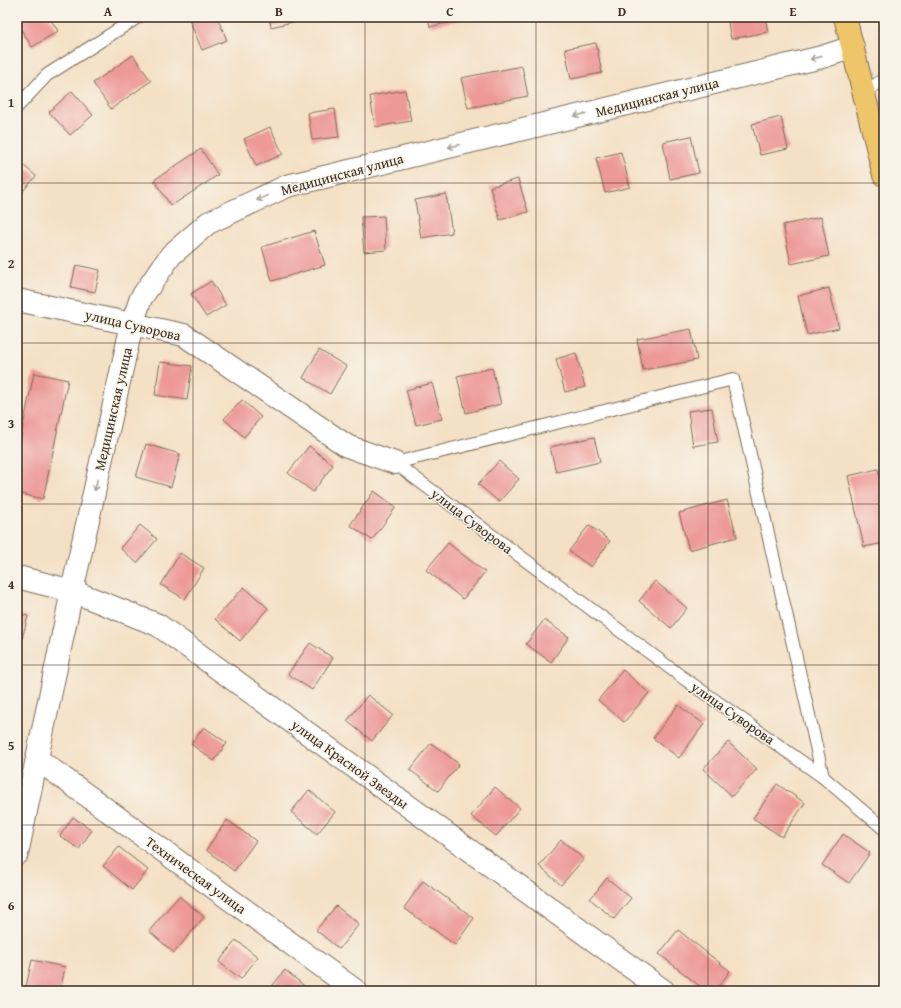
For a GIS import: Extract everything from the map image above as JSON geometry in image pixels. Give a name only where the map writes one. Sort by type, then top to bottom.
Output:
[{"type":"main road","points":[[845,17],[865,92],[884,175]]},
{"type":"street","name":"Медицинская улица","points":[[17,854],[72,591],[132,324],[141,298],[171,255],[208,222],[287,186],[822,57],[853,47]]},
{"type":"street","name":"улица Суворова","points":[[17,300],[184,335],[347,446],[395,463]]},
{"type":"street","name":"улица Красной Звезды","points":[[17,577],[72,591],[158,626],[664,991]]},
{"type":"street","name":"Техническая улица","points":[[37,759],[356,991]]},
{"type":"lane","points":[[17,107],[47,75],[138,17]]},
{"type":"lane","points":[[865,92],[884,79]]},
{"type":"lane","points":[[395,463],[733,379],[823,777]]},
{"type":"lane","name":"улица Суворова","points":[[395,463],[682,678],[823,777],[884,829]]},
{"type":"building","points":[[17,17],[49,17],[58,31],[32,47],[17,23]]},
{"type":"building","points":[[188,17],[217,17],[227,40],[202,50]]},
{"type":"building","points":[[269,17],[305,17],[305,19],[271,27]]},
{"type":"building","points":[[428,17],[462,17],[463,19],[430,27]]},
{"type":"building","points":[[727,17],[765,17],[768,32],[731,39]]},
{"type":"building","points":[[596,43],[602,73],[571,79],[565,49]]},
{"type":"building","points":[[133,55],[151,81],[111,109],[93,83]]},
{"type":"building","points":[[522,66],[528,96],[468,108],[461,78]]},
{"type":"building","points":[[405,90],[411,121],[375,127],[370,96]]},
{"type":"building","points":[[72,91],[93,115],[70,135],[49,112]]},
{"type":"building","points":[[335,109],[339,137],[312,140],[308,113]]},
{"type":"building","points":[[781,117],[788,149],[760,155],[752,124]]},
{"type":"building","points":[[270,127],[283,154],[256,166],[244,139]]},
{"type":"building","points":[[691,136],[699,173],[670,179],[663,142]]},
{"type":"building","points":[[201,149],[218,175],[171,206],[154,180]]},
{"type":"building","points":[[621,152],[630,187],[605,193],[596,158]]},
{"type":"building","points":[[17,160],[36,176],[18,197],[17,196]]},
{"type":"building","points":[[518,179],[528,212],[500,220],[490,187]]},
{"type":"building","points":[[446,194],[452,233],[421,238],[415,200]]},
{"type":"building","points":[[384,216],[386,250],[364,252],[361,217]]},
{"type":"building","points":[[821,217],[829,256],[791,264],[783,225]]},
{"type":"building","points":[[314,231],[325,265],[272,281],[262,247]]},
{"type":"building","points":[[76,265],[100,270],[95,292],[71,287]]},
{"type":"building","points":[[211,281],[226,305],[206,317],[191,294]]},
{"type":"building","points":[[829,288],[839,328],[807,335],[798,296]]},
{"type":"building","points":[[691,329],[697,360],[643,370],[637,339]]},
{"type":"building","points":[[319,350],[346,366],[330,394],[303,378]]},
{"type":"building","points":[[576,353],[585,387],[565,392],[556,359]]},
{"type":"building","points":[[160,362],[192,366],[187,400],[155,395]]},
{"type":"building","points":[[492,368],[501,404],[466,413],[457,376]]},
{"type":"building","points":[[34,373],[68,380],[43,499],[17,493],[17,455]]},
{"type":"building","points":[[432,383],[442,419],[416,425],[406,390]]},
{"type":"building","points":[[242,400],[261,417],[244,437],[224,419]]},
{"type":"building","points":[[712,408],[718,442],[693,446],[688,411]]},
{"type":"building","points":[[594,437],[600,462],[556,472],[550,447]]},
{"type":"building","points":[[146,444],[180,454],[171,487],[136,477]]},
{"type":"building","points":[[309,446],[333,465],[313,492],[288,473]]},
{"type":"building","points":[[499,461],[519,479],[499,502],[478,484]]},
{"type":"building","points":[[878,469],[884,495],[884,543],[864,547],[848,476]]},
{"type":"building","points":[[374,491],[396,507],[372,540],[350,525]]},
{"type":"building","points":[[727,500],[737,537],[689,550],[679,513]]},
{"type":"building","points":[[140,525],[157,539],[137,563],[120,548]]},
{"type":"building","points":[[589,525],[610,541],[591,567],[569,551]]},
{"type":"building","points":[[448,543],[485,572],[463,599],[426,570]]},
{"type":"building","points":[[180,553],[204,568],[185,599],[161,585]]},
{"type":"building","points":[[655,581],[687,608],[671,628],[639,601]]},
{"type":"building","points":[[244,587],[268,608],[240,641],[215,619]]},
{"type":"building","points":[[17,613],[28,616],[21,643],[17,642]]},
{"type":"building","points":[[544,620],[569,637],[551,662],[526,644]]},
{"type":"building","points":[[310,643],[333,658],[312,690],[288,674]]},
{"type":"building","points":[[623,670],[649,693],[624,722],[598,700]]},
{"type":"building","points":[[368,695],[393,715],[372,741],[347,721]]},
{"type":"building","points":[[678,705],[704,724],[679,758],[653,738]]},
{"type":"building","points":[[204,727],[227,743],[214,761],[191,744]]},
{"type":"building","points":[[728,742],[757,769],[732,796],[703,769]]},
{"type":"building","points":[[431,743],[459,764],[438,791],[410,770]]},
{"type":"building","points":[[777,784],[805,803],[782,837],[753,818]]},
{"type":"building","points":[[495,787],[520,808],[496,836],[471,816]]},
{"type":"building","points":[[309,790],[335,812],[317,834],[291,812]]},
{"type":"building","points":[[73,817],[92,830],[79,849],[60,836]]},
{"type":"building","points":[[227,820],[256,841],[234,871],[206,850]]},
{"type":"building","points":[[843,834],[870,853],[849,883],[822,865]]},
{"type":"building","points":[[561,840],[584,859],[561,885],[539,866]]},
{"type":"building","points":[[119,847],[148,870],[132,890],[103,866]]},
{"type":"building","points":[[607,878],[631,898],[614,919],[590,899]]},
{"type":"building","points":[[423,881],[474,918],[455,945],[404,908]]},
{"type":"building","points":[[179,896],[204,917],[174,953],[149,931]]},
{"type":"building","points":[[336,906],[359,924],[339,949],[316,930]]},
{"type":"building","points":[[678,930],[730,971],[715,991],[706,991],[659,954]]},
{"type":"building","points":[[236,940],[258,957],[241,979],[219,962]]},
{"type":"building","points":[[32,960],[65,967],[60,991],[25,991]]},
{"type":"building","points":[[285,970],[308,989],[307,991],[269,990]]}]
